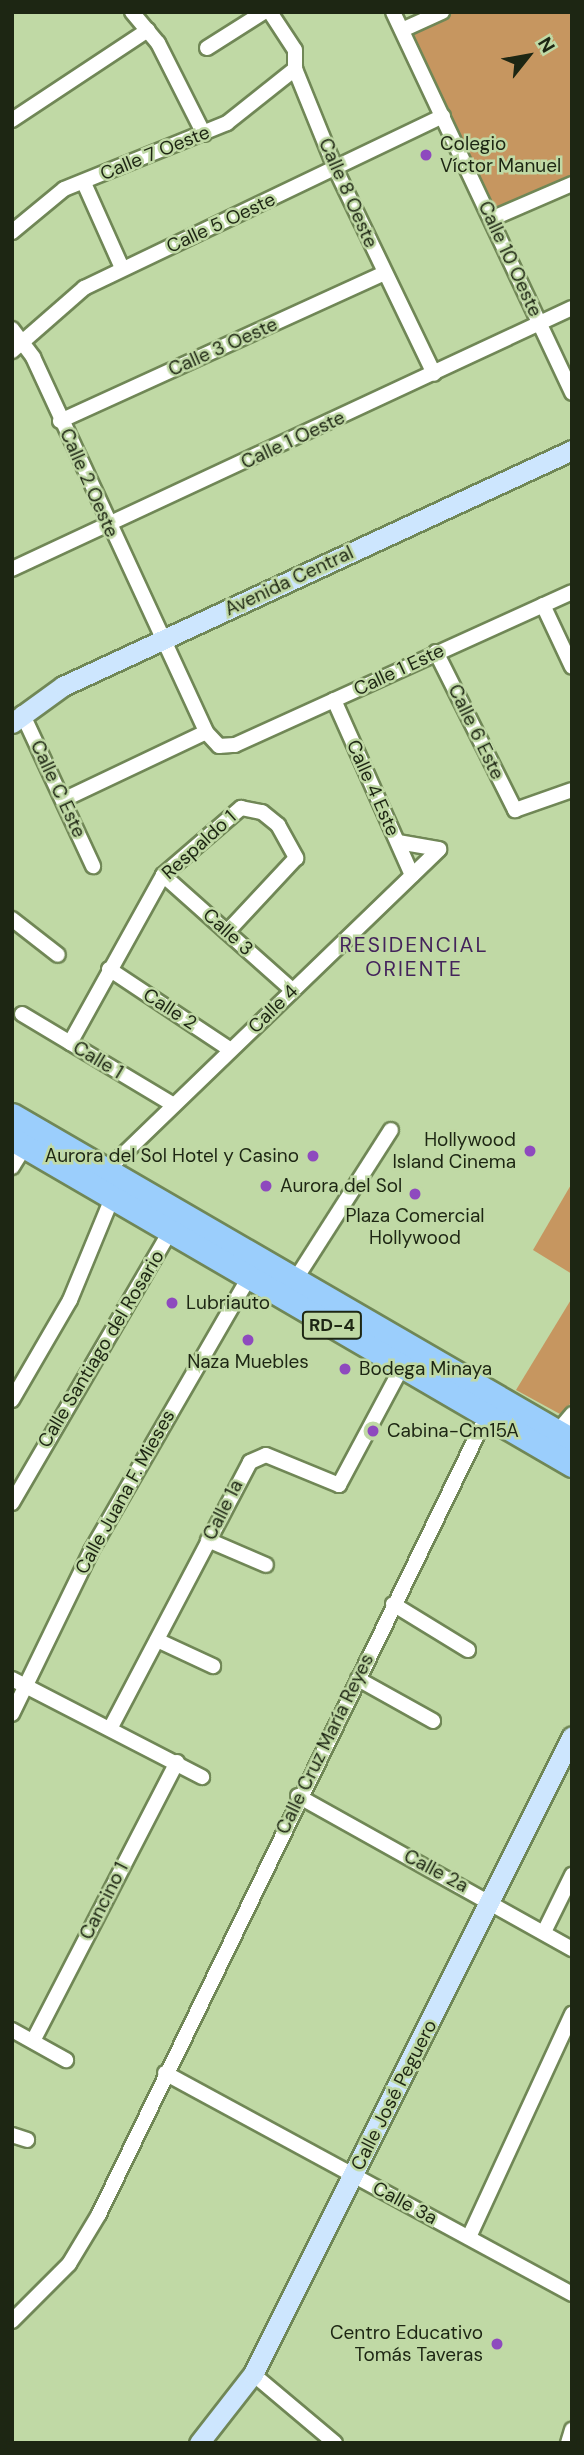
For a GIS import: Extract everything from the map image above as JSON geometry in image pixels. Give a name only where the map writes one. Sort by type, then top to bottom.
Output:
[{"type":"main road","name":"Avenida Central","points":[[17,718],[63,686],[572,450]]},
{"type":"main road","name":"RD-4","points":[[12,1115],[100,1177],[112,1198],[401,1367],[486,1416],[561,1434]]},
{"type":"main road","name":"RD-4","points":[[19,1142],[100,1177],[295,1280],[561,1434],[572,1465]]},
{"type":"main road","name":"Calle José Peguero","points":[[199,2443],[253,2374],[572,1736]]},
{"type":"street","points":[[132,12],[148,30],[204,134]]},
{"type":"street","points":[[207,48],[264,12]]},
{"type":"street","name":"Calle 8 Oeste","points":[[270,12],[295,50],[295,69],[336,170],[433,374]]},
{"type":"street","name":"Calle 10 Oeste","points":[[393,12],[572,393]]},
{"type":"street","points":[[402,30],[442,12]]},
{"type":"street","points":[[12,120],[148,30]]},
{"type":"street","name":"Calle 7 Oeste","points":[[12,232],[50,198],[204,134],[295,69]]},
{"type":"street","name":"Calle 5 Oeste","points":[[17,345],[68,297],[122,268],[336,170],[443,116]]},
{"type":"street","points":[[84,183],[122,268]]},
{"type":"street","points":[[491,219],[572,184]]},
{"type":"street","name":"Calle 3 Oeste","points":[[60,421],[385,274]]},
{"type":"street","name":"Calle 1 Oeste","points":[[12,569],[108,527],[572,308]]},
{"type":"street","name":"Calle 2 Oeste","points":[[12,329],[17,345],[60,421],[206,732]]},
{"type":"street","name":"Calle 1 Este","points":[[206,732],[227,747],[572,592]]},
{"type":"street","points":[[543,605],[572,667]]},
{"type":"street","name":"Calle 6 Este","points":[[436,652],[516,812],[572,790]]},
{"type":"street","name":"Calle 4 Este","points":[[334,700],[412,875]]},
{"type":"street","name":"Calle C Este","points":[[17,718],[65,799],[93,866]]},
{"type":"street","points":[[65,799],[206,732]]},
{"type":"street","name":"Respaldo 1","points":[[70,1043],[163,875],[231,811],[262,812],[278,825],[296,858],[294,867],[227,932]]},
{"type":"street","name":"Calle 4","points":[[100,1177],[439,849],[398,842]]},
{"type":"street","name":"Calle 3","points":[[163,875],[292,990]]},
{"type":"street","points":[[12,919],[58,955]]},
{"type":"street","name":"Calle 2","points":[[109,969],[232,1050]]},
{"type":"street","name":"Calle 1","points":[[22,1014],[174,1105]]},
{"type":"street","points":[[295,1280],[391,1130]]},
{"type":"street","points":[[12,1167],[19,1142]]},
{"type":"street","points":[[12,1400],[70,1300],[112,1198]]},
{"type":"street","name":"Calle Santiago del Rosario","points":[[12,1503],[170,1231]]},
{"type":"street","name":"Calle Juana F. Mieses","points":[[12,1714],[19,1682],[249,1277]]},
{"type":"street","name":"Calle 1a","points":[[111,1727],[241,1474],[266,1455],[338,1485],[401,1367]]},
{"type":"street","name":"Calle Cruz María Reyes","points":[[12,2321],[69,2264],[486,1416]]},
{"type":"street","points":[[208,1540],[266,1565]]},
{"type":"street","points":[[393,1604],[468,1650]]},
{"type":"street","points":[[158,1640],[213,1666]]},
{"type":"street","points":[[358,1679],[433,1721]]},
{"type":"street","points":[[19,1682],[111,1727],[202,1777]]},
{"type":"street","name":"Cancino 1","points":[[33,2041],[177,1762]]},
{"type":"street","name":"Calle 2a","points":[[298,1796],[491,1901],[572,1949]]},
{"type":"street","points":[[544,1932],[572,1875]]},
{"type":"street","points":[[468,2237],[572,2014]]},
{"type":"street","points":[[12,2030],[66,2060]]},
{"type":"street","name":"Calle 3a","points":[[165,2073],[572,2294]]},
{"type":"street","points":[[12,2135],[27,2140]]},
{"type":"street","points":[[253,2374],[335,2443]]},
{"type":"street","points":[[568,2443],[572,2430]]},
{"type":"shaded area","points":[[456,12],[572,12],[572,178],[494,214],[409,34]]},
{"type":"shaded area","points":[[572,1183],[572,1274],[533,1250]]},
{"type":"shaded area","points":[[572,1298],[572,1402],[560,1414],[516,1390]]},
{"type":"place","name":"Colegio Víctor Manuel","points":[[426,155]]},
{"type":"place","name":"Hollywood Island Cinema","points":[[530,1151]]},
{"type":"place","name":"Aurora del Sol Hotel y Casino","points":[[313,1156]]},
{"type":"place","name":"Aurora del Sol","points":[[266,1186]]},
{"type":"place","name":"Plaza Comercial Hollywood","points":[[415,1194]]},
{"type":"place","name":"Lubriauto","points":[[172,1303]]},
{"type":"place","name":"Naza Muebles","points":[[248,1340]]},
{"type":"place","name":"Bodega Minaya","points":[[345,1369]]},
{"type":"place","name":"Cabina-Cm15A","points":[[373,1431]]},
{"type":"place","name":"Centro Educativo Tomás Taveras","points":[[497,2344]]},
{"type":"district","name":"RESIDENCIAL ORIENTE","points":[[414,957]]}]
